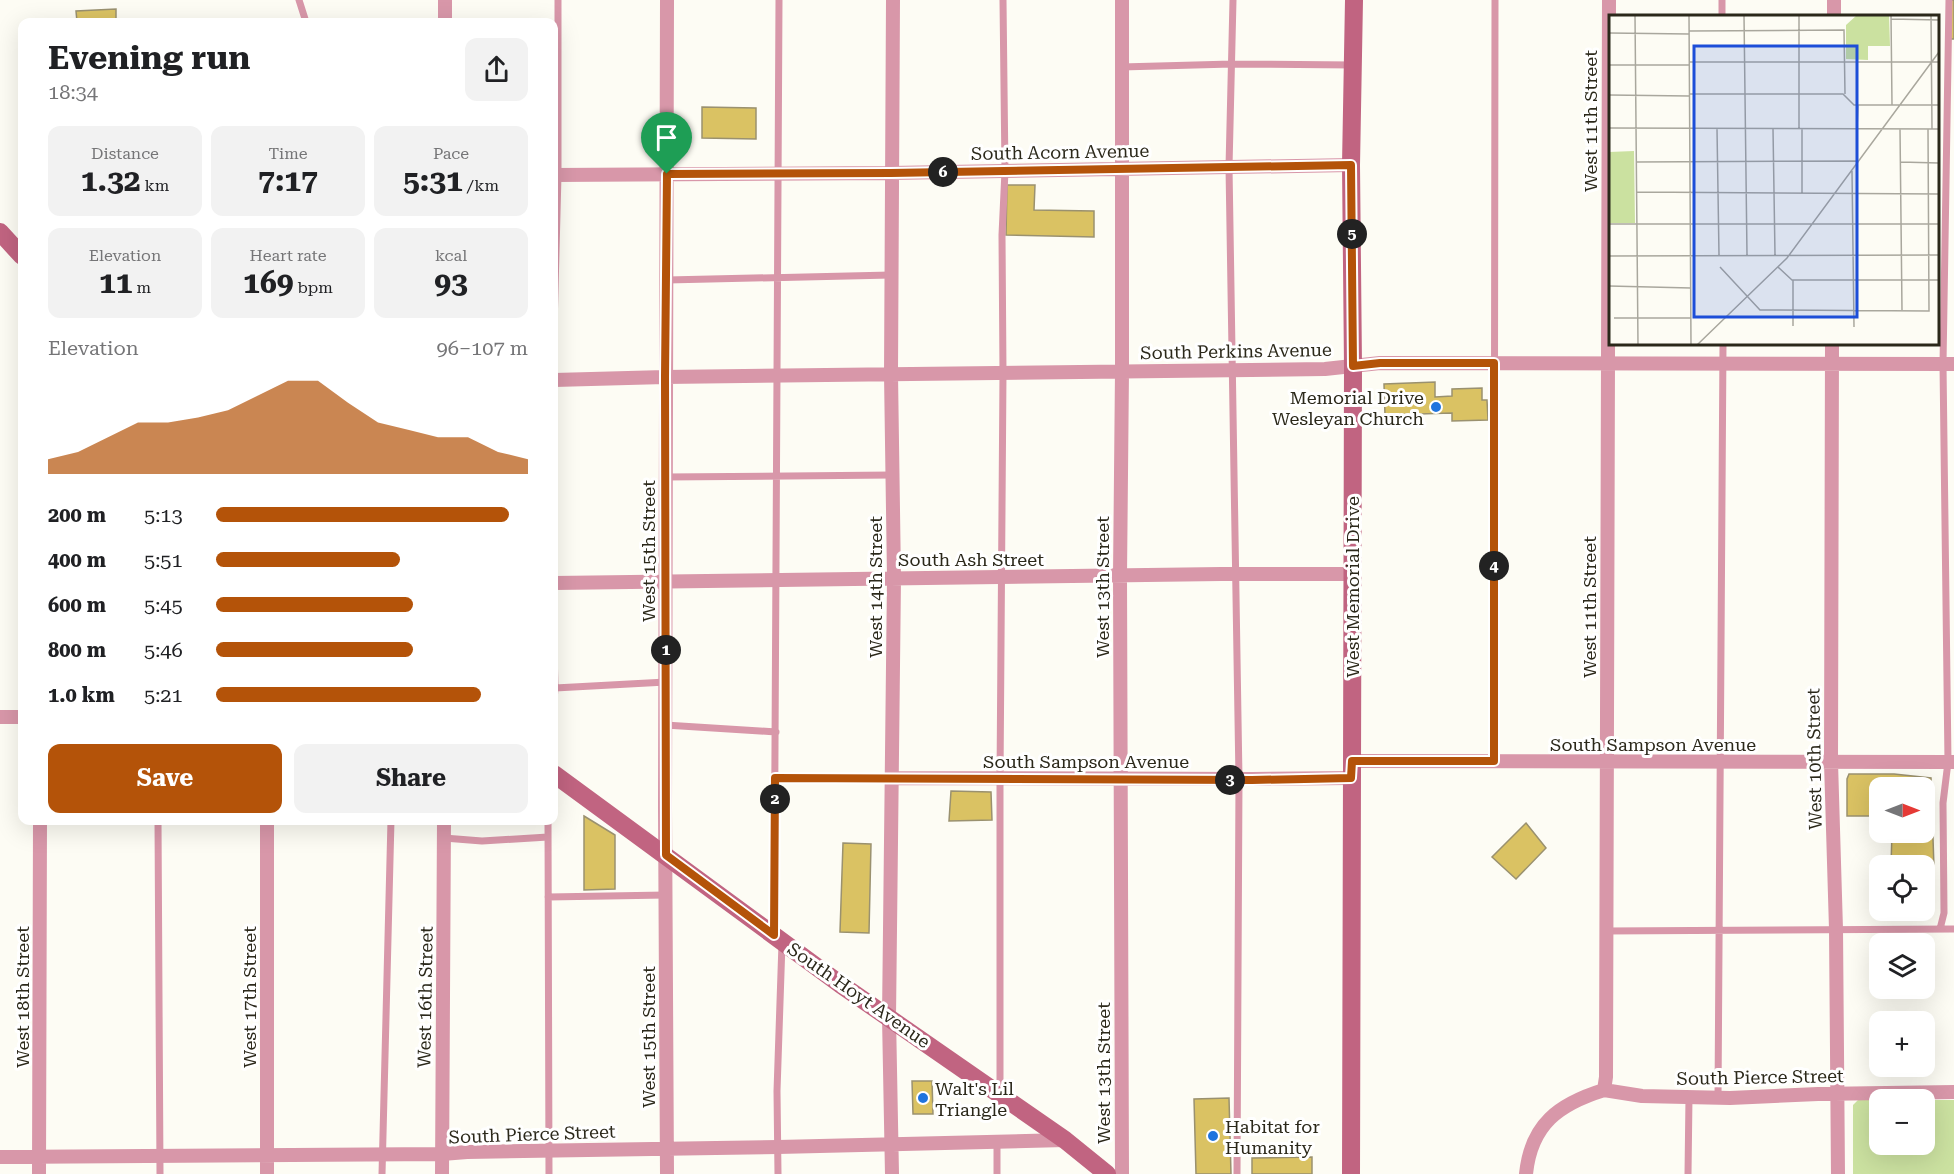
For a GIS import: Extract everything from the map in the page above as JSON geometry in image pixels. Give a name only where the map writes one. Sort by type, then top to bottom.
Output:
[{"type":"main road","name":"West Memorial Drive","points":[[1350,1174],[1353,366],[1351,165],[1354,0]]},
{"type":"main road","points":[[0,232],[18,252]]},
{"type":"main road","name":"South Hoyt Avenue","points":[[558,777],[778,938],[1065,1140],[1107,1174]]},
{"type":"street","points":[[445,0],[445,18]]},
{"type":"street","name":"West 15th Street","points":[[667,0],[665,377],[667,1174]]},
{"type":"street","name":"West 14th Street","points":[[892,1174],[889,1017],[894,578],[891,374],[893,0]]},
{"type":"street","name":"West 13th Street","points":[[1122,0],[1122,371],[1119,576],[1122,1174]]},
{"type":"street","name":"West 11th Street","points":[[1604,1090],[1606,1077],[1609,0]]},
{"type":"street","points":[[1833,15],[1834,0]]},
{"type":"street","name":"South Acorn Avenue","points":[[558,175],[891,173],[1351,165]]},
{"type":"street","name":"West 10th Street","points":[[1832,345],[1831,762],[1836,929],[1838,1174]]},
{"type":"street","name":"South Perkins Avenue","points":[[558,380],[1325,369],[1380,363],[1949,364]]},
{"type":"street","name":"South Ash Street","points":[[558,583],[1352,574]]},
{"type":"street","points":[[0,717],[18,717]]},
{"type":"street","name":"South Sampson Avenue","points":[[892,778],[1239,780],[1351,769],[1494,761],[1951,762]]},
{"type":"street","name":"West 18th Street","points":[[39,1174],[40,825]]},
{"type":"street","name":"West 17th Street","points":[[267,825],[267,1174]]},
{"type":"street","name":"West 16th Street","points":[[442,1174],[444,825]]},
{"type":"street","points":[[1526,1174],[1533,1142],[1545,1123],[1564,1107],[1582,1097],[1604,1090]]},
{"type":"street","name":"South Pierce Street","points":[[1604,1090],[1642,1096],[1718,1098],[1954,1092]]},
{"type":"street","name":"South Pierce Street","points":[[0,1157],[382,1155],[1065,1140]]},
{"type":"lane","points":[[299,0],[305,18]]},
{"type":"lane","points":[[558,0],[558,18]]},
{"type":"lane","points":[[778,1174],[775,778],[779,0]]},
{"type":"lane","points":[[1000,1093],[999,779],[1002,577],[1002,235],[1005,171],[1003,0]]},
{"type":"lane","points":[[1233,0],[1229,167],[1239,780],[1237,1174]]},
{"type":"lane","points":[[1494,0],[1494,761]]},
{"type":"lane","points":[[1940,929],[1944,913],[1943,803],[1951,762],[1949,0]]},
{"type":"lane","points":[[1121,68],[1232,64],[1353,65]]},
{"type":"lane","points":[[666,280],[891,275]]},
{"type":"lane","points":[[1718,1098],[1723,345]]},
{"type":"lane","points":[[665,477],[892,475]]},
{"type":"lane","points":[[558,688],[666,682]]},
{"type":"lane","points":[[665,725],[776,732]]},
{"type":"lane","points":[[775,778],[892,778]]},
{"type":"lane","points":[[158,825],[160,1174]]},
{"type":"lane","points":[[382,1174],[391,825]]},
{"type":"lane","points":[[548,825],[549,1174]]},
{"type":"lane","points":[[444,838],[482,841],[548,837]]},
{"type":"lane","points":[[548,897],[666,895]]},
{"type":"lane","points":[[1606,931],[1954,929]]},
{"type":"lane","points":[[1688,1174],[1689,1097]]},
{"type":"lane","points":[[997,1142],[997,1174]]},
{"type":"green space","points":[[1858,1100],[1869,1100],[1869,1155],[1935,1155],[1935,1100],[1954,1100],[1954,1174],[1853,1174],[1853,1105]]},
{"type":"building","points":[[1949,0],[1954,0],[1954,39],[1949,39]]},
{"type":"building","points":[[116,9],[116,18],[77,18],[76,11]]},
{"type":"building","points":[[702,107],[756,108],[756,139],[702,138]]},
{"type":"building","points":[[1007,185],[1035,185],[1034,210],[1094,211],[1094,237],[1006,235]]},
{"type":"building","name":"Memorial Drive Wesleyan Church","points":[[1435,382],[1435,397],[1452,396],[1452,389],[1482,388],[1482,400],[1487,400],[1488,420],[1452,421],[1452,413],[1385,415],[1384,384]]},
{"type":"building","points":[[1849,774],[1894,774],[1922,777],[1869,777],[1869,816],[1847,816]]},
{"type":"building","points":[[951,791],[991,792],[992,820],[949,821]]},
{"type":"building","points":[[584,816],[615,835],[615,889],[584,890]]},
{"type":"building","points":[[1526,823],[1546,848],[1516,879],[1492,857]]},
{"type":"building","points":[[843,843],[871,844],[869,933],[840,932]]},
{"type":"building","points":[[1892,843],[1933,843],[1934,855],[1891,855]]},
{"type":"building","name":"Walt's Lil Triangle","points":[[912,1081],[932,1081],[933,1114],[913,1114]]},
{"type":"building","name":"Habitat for Humanity","points":[[1229,1098],[1231,1174],[1196,1174],[1194,1099]]},
{"type":"building","points":[[1312,1157],[1312,1174],[1252,1174],[1252,1158]]},
{"type":"place","name":"Memorial Drive Wesleyan Church","points":[[1436,407]]},
{"type":"place","name":"Walt's Lil Triangle","points":[[923,1098]]},
{"type":"place","name":"Habitat for Humanity","points":[[1213,1136]]},
{"type":"route","points":[[1351,165],[1353,366],[1380,363],[1494,363],[1494,761],[1352,761],[1351,778],[1120,780],[775,778],[774,935],[666,855],[667,174],[891,173],[1351,165]]}]
